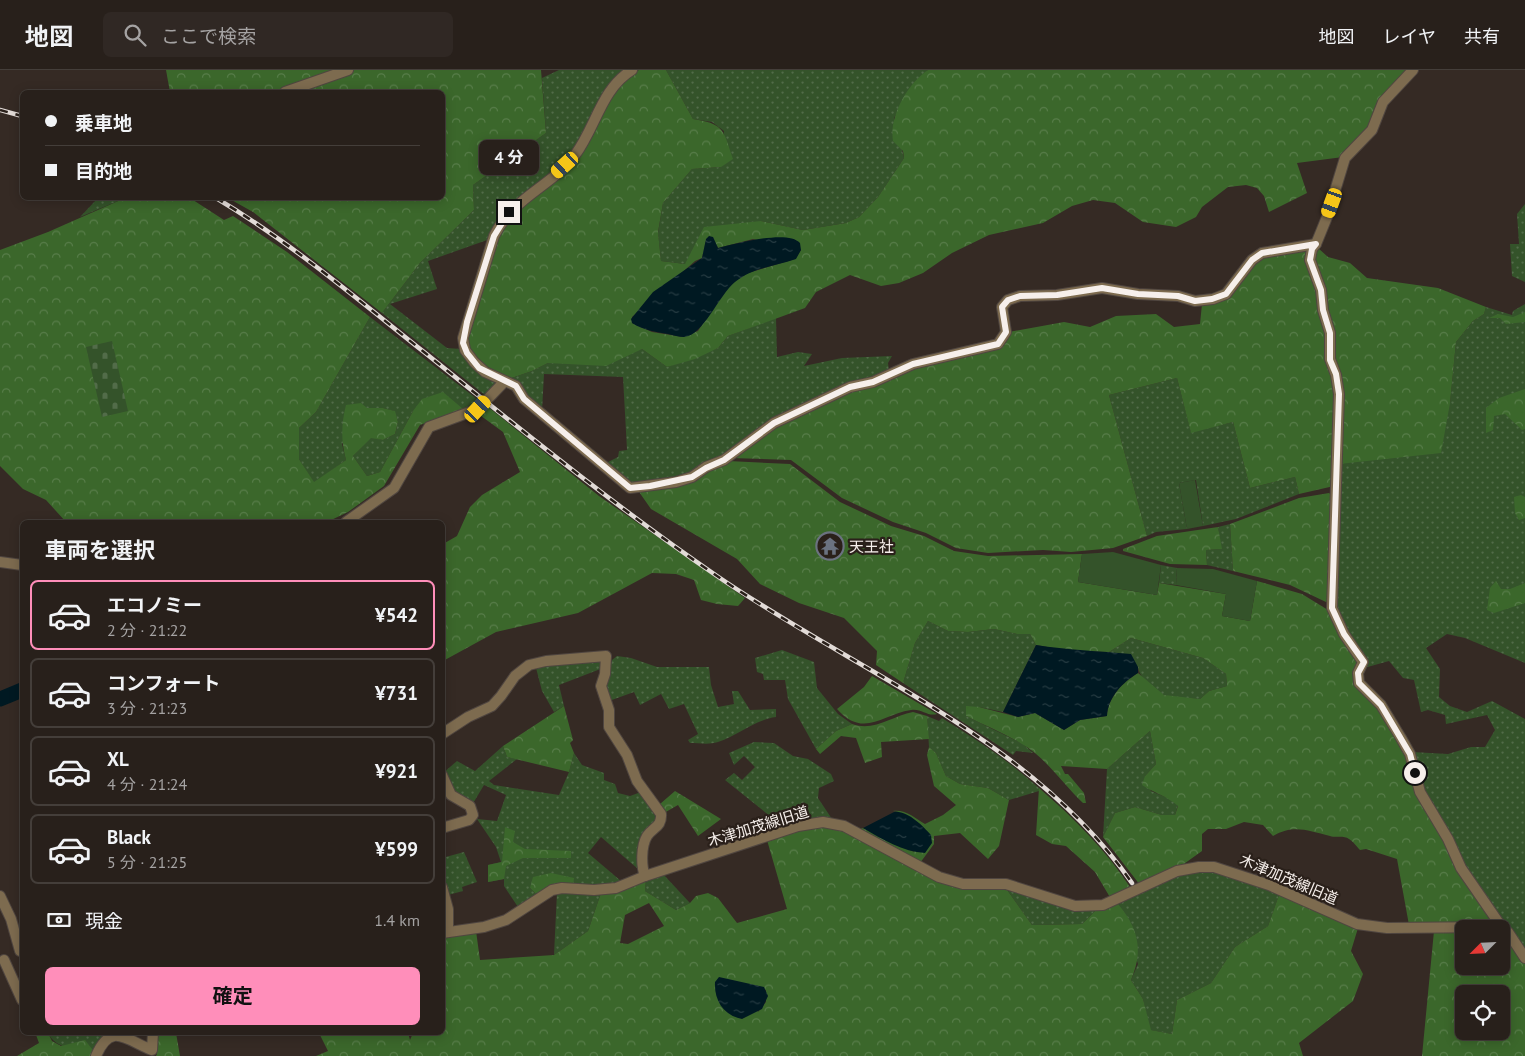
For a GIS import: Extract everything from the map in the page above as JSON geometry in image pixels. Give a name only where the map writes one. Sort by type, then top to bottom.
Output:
[{"type":"street","points":[[291,90],[348,70]]},
{"type":"street","points":[[632,70],[612,86],[586,139],[573,158],[509,212],[494,236],[467,322],[463,343],[474,362],[504,382],[516,386],[524,399],[630,488],[667,484],[692,477],[724,460],[774,423],[850,387],[873,382],[913,364],[998,344],[1006,332],[1002,307],[1008,300],[1028,294],[1057,295],[1102,288],[1138,294],[1178,296],[1195,301],[1212,299],[1226,294],[1252,260],[1262,253],[1316,244]]},
{"type":"street","points":[[1413,70],[1382,102],[1372,130],[1345,158],[1337,190],[1316,244],[1312,249],[1310,260],[1321,290],[1323,310],[1330,333],[1330,360],[1336,374],[1339,394],[1332,608],[1344,634],[1364,662],[1358,673],[1359,683],[1381,705],[1401,738],[1410,754],[1420,792],[1448,839],[1461,868],[1497,920]]},
{"type":"street","points":[[349,520],[394,488],[429,427],[478,409],[504,382]]},
{"type":"street","points":[[0,562],[20,565]]},
{"type":"street","points":[[445,732],[468,717],[492,706],[499,700],[515,676],[529,665],[546,661],[606,656],[605,674],[601,686],[609,710],[609,727],[627,755],[637,781],[661,814],[660,824],[646,837],[642,863],[645,876]]},
{"type":"street","points":[[445,782],[451,795],[470,806],[473,815],[469,820],[445,827]]},
{"type":"street","name":"木津加茂線旧道","points":[[445,933],[484,927],[506,920],[552,890],[567,888],[607,890],[798,826],[823,822],[854,830],[925,870],[948,880],[970,884],[998,883],[1075,906],[1103,905],[1178,872],[1198,867],[1214,867],[1287,892],[1357,924],[1387,928],[1455,927]]},
{"type":"street","points":[[0,896],[11,919],[20,948]]},
{"type":"street","points":[[445,898],[448,909],[445,933]]},
{"type":"street","points":[[1510,935],[1525,958]]},
{"type":"street","points":[[20,952],[2,961],[20,996]]},
{"type":"street","points":[[96,1056],[102,1043],[114,1035]]},
{"type":"street","points":[[123,1035],[152,1050],[153,1035]]},
{"type":"green space","points":[[166,70],[345,70],[287,90],[170,90]]},
{"type":"green space","points":[[351,70],[541,70],[546,133],[473,185],[474,210],[420,263],[382,313],[253,212],[232,200],[445,200],[445,90],[296,90]]},
{"type":"green space","points":[[559,70],[626,70],[573,152],[490,239],[428,261],[437,289],[390,304],[447,348],[461,349],[477,370],[497,383],[486,396],[382,313],[420,263],[474,210],[473,185],[546,133],[542,78]]},
{"type":"green space","points":[[639,70],[666,70],[693,119],[717,126],[724,135],[730,149],[733,159],[721,167],[692,169],[663,203],[658,232],[661,261],[685,264],[704,227],[761,221],[803,230],[846,223],[859,217],[878,197],[904,158],[903,151],[893,141],[894,122],[901,102],[907,92],[920,76],[928,70],[1410,70],[1369,129],[1343,157],[1297,163],[1307,193],[1269,212],[1264,196],[1257,188],[1246,185],[1228,187],[1202,207],[1196,217],[1176,227],[1143,222],[1115,203],[1093,200],[1072,206],[1043,223],[989,235],[952,253],[923,273],[899,283],[881,286],[850,275],[816,292],[805,308],[728,336],[718,348],[695,359],[667,367],[642,349],[606,366],[548,363],[506,380],[477,358],[467,339],[502,223],[575,159],[622,78]],"holes":[[[713,237],[718,248],[753,239],[801,250],[795,259],[748,273],[733,282],[714,306],[698,331],[683,337],[652,332],[632,323],[632,317],[695,261],[702,258],[706,239]]]},
{"type":"green space","points":[[666,70],[928,70],[910,89],[894,118],[904,158],[878,197],[859,217],[846,223],[803,230],[761,221],[685,264],[661,261],[658,233],[663,203],[692,169],[721,167],[724,131],[712,122],[693,119]]},
{"type":"green space","points":[[96,200],[120,200],[80,217]]},
{"type":"green space","points":[[120,200],[193,200],[224,220],[233,216],[287,252],[370,317],[316,412],[299,428],[299,459],[314,482],[346,460],[342,433],[346,405],[361,403],[367,408],[383,408],[395,411],[398,422],[395,434],[383,440],[371,438],[353,456],[367,476],[380,472],[413,411],[422,399],[443,392],[463,409],[420,425],[384,486],[348,512],[331,520],[64,520],[46,500],[23,489],[0,466],[0,250],[48,232]]},
{"type":"green space","points":[[1525,204],[1525,282],[1512,276],[1510,244],[1519,244],[1517,214]]},
{"type":"green space","points":[[1309,248],[1327,333],[1336,394],[1334,486],[1299,494],[1295,477],[1250,488],[1233,422],[1191,433],[1177,378],[1109,395],[1147,536],[1113,548],[1071,552],[1043,550],[988,553],[956,548],[926,533],[893,522],[842,498],[791,460],[731,458],[776,425],[843,393],[899,372],[995,348],[1009,332],[1064,322],[1090,327],[1116,316],[1156,314],[1174,327],[1200,324],[1202,304],[1222,301],[1254,262],[1268,253]]},
{"type":"green space","points":[[1314,248],[1318,248],[1328,257],[1350,263],[1367,278],[1438,288],[1486,307],[1484,314],[1473,321],[1456,342],[1450,403],[1441,453],[1339,464],[1341,394],[1314,266]]},
{"type":"green space","points":[[1525,304],[1525,663],[1465,638],[1447,634],[1426,648],[1440,669],[1439,697],[1450,706],[1467,712],[1492,701],[1525,719],[1525,953],[1510,932],[1510,920],[1502,920],[1465,867],[1424,791],[1412,752],[1448,754],[1471,747],[1485,747],[1495,730],[1487,715],[1446,724],[1445,715],[1428,710],[1421,712],[1414,680],[1403,678],[1389,661],[1364,668],[1334,604],[1339,464],[1450,403],[1456,342],[1473,321],[1484,314],[1486,307],[1512,315],[1513,311]]},
{"type":"green space","points":[[1525,312],[1525,322],[1506,324],[1500,318],[1489,318],[1498,314],[1513,317]]},
{"type":"green space","points":[[370,317],[481,402],[463,409],[413,411],[380,472],[367,476],[353,456],[371,437],[383,440],[395,434],[398,422],[394,411],[383,408],[367,409],[342,444],[346,460],[314,483],[299,459],[299,428],[316,412]]},
{"type":"green space","points":[[776,318],[777,357],[798,352],[812,354],[804,366],[842,358],[892,356],[888,363],[889,371],[691,475],[630,485],[604,464],[618,457],[619,451],[627,450],[623,377],[544,374],[542,411],[506,380],[548,363],[642,349],[667,367],[718,348],[728,336]]},
{"type":"green space","points":[[112,341],[128,411],[102,417],[86,347]]},
{"type":"green space","points":[[1177,378],[1191,432],[1233,422],[1250,488],[1295,477],[1299,494],[1236,519],[1203,526],[1196,480],[1179,483],[1187,529],[1156,532],[1147,536],[1109,395]]},
{"type":"green space","points":[[1525,389],[1525,429],[1522,430],[1505,414],[1494,416],[1493,430],[1486,433],[1486,408],[1499,398]]},
{"type":"green space","points":[[487,406],[599,496],[745,598],[738,606],[701,600],[694,580],[676,574],[652,573],[578,613],[496,632],[445,660],[445,543],[457,536],[470,507],[482,495],[520,472],[503,432],[477,413]]},
{"type":"green space","points":[[728,461],[790,464],[840,502],[891,526],[924,536],[954,551],[988,556],[1082,554],[1078,582],[1157,595],[1159,583],[1226,594],[1222,616],[1250,621],[1257,581],[1302,594],[1328,610],[1357,659],[1354,681],[1380,707],[1407,753],[1417,791],[1497,920],[1455,920],[1455,924],[1409,925],[1397,859],[1366,849],[1360,850],[1352,841],[1345,837],[1332,837],[1294,829],[1273,836],[1263,825],[1244,822],[1226,829],[1208,829],[1202,834],[1202,851],[1181,866],[1140,885],[1103,837],[1115,813],[1135,807],[1162,815],[1175,815],[1178,806],[1142,785],[1145,776],[1156,764],[1150,731],[1107,769],[1061,766],[1065,774],[1068,774],[1084,793],[1086,803],[1083,803],[1039,756],[1008,736],[966,716],[966,706],[979,707],[1018,717],[1035,713],[1064,730],[1080,720],[1107,716],[1113,696],[1127,681],[1138,673],[1164,695],[1200,699],[1209,691],[1227,686],[1226,674],[1203,658],[1131,638],[1109,652],[1071,651],[1036,645],[1030,634],[1017,634],[994,629],[968,632],[948,631],[928,621],[915,643],[903,683],[876,665],[877,651],[844,618],[799,603],[760,584],[737,559],[651,509],[637,489],[708,470]]},
{"type":"green space","points":[[1195,480],[1203,526],[1187,529],[1179,483]]},
{"type":"green space","points":[[1329,493],[1333,496],[1331,601],[1326,602],[1290,585],[1233,571],[1230,524],[1299,498]]},
{"type":"green space","points":[[1521,495],[1525,497],[1525,518],[1519,520],[1515,513],[1514,497]]},
{"type":"green space","points":[[1230,524],[1233,571],[1207,565],[1206,550],[1221,549],[1218,527]]},
{"type":"green space","points":[[1218,527],[1222,549],[1206,550],[1207,565],[1170,564],[1123,551],[1123,549],[1157,536]]},
{"type":"green space","points":[[1113,552],[1161,565],[1157,595],[1078,582],[1082,554]]},
{"type":"green space","points":[[1161,565],[1177,568],[1176,585],[1159,583]]},
{"type":"green space","points":[[1177,568],[1213,569],[1257,581],[1250,621],[1222,616],[1226,594],[1176,585]]},
{"type":"green space","points":[[1496,581],[1501,589],[1510,589],[1525,583],[1525,603],[1494,613],[1487,610],[1490,588]]},
{"type":"green space","points":[[928,621],[948,631],[968,632],[994,629],[1017,634],[1030,634],[1036,645],[1003,712],[979,707],[966,716],[1023,744],[1033,753],[1016,751],[1013,755],[903,683],[915,643]]},
{"type":"green space","points":[[1131,638],[1203,658],[1226,674],[1227,686],[1209,691],[1200,699],[1172,697],[1160,693],[1144,679],[1138,667],[1109,652]]},
{"type":"green space","points":[[782,650],[814,662],[817,688],[838,714],[852,724],[836,731],[816,749],[788,699],[785,680],[764,680],[763,674],[757,672],[755,658]]},
{"type":"green space","points":[[617,656],[631,658],[657,667],[709,667],[711,685],[718,707],[734,704],[732,691],[738,691],[750,710],[776,709],[776,717],[754,724],[718,742],[708,744],[690,743],[688,740],[698,734],[684,704],[669,709],[661,694],[640,705],[634,692],[609,701],[604,689],[612,660]]},
{"type":"green space","points":[[596,659],[601,662],[603,668],[559,685],[564,706],[554,712],[542,691],[535,664]]},
{"type":"green space","points":[[872,676],[937,714],[911,710],[865,724],[847,718],[837,709],[864,687]]},
{"type":"green space","points":[[564,706],[573,740],[570,743],[574,753],[569,772],[507,757],[503,746]]},
{"type":"green space","points":[[913,712],[927,716],[929,739],[881,742],[882,757],[865,763],[856,738],[841,736],[820,754],[816,749],[836,731],[852,724],[860,726],[875,725]]},
{"type":"green space","points":[[927,716],[939,721],[942,718],[980,742],[1028,778],[1039,788],[1039,791],[1009,800],[988,788],[960,784],[946,776],[936,753],[929,747]]},
{"type":"green space","points":[[1150,731],[1156,764],[1145,776],[1151,791],[1170,799],[1178,805],[1175,815],[1162,815],[1135,807],[1115,813],[1103,837],[1107,769]]},
{"type":"green space","points":[[754,742],[774,743],[793,756],[808,759],[831,774],[834,781],[819,788],[818,798],[832,819],[765,833],[771,825],[771,817],[725,780],[734,773],[742,780],[755,767],[744,756],[734,765],[729,753]]},
{"type":"green space","points":[[503,746],[507,757],[517,759],[489,781],[494,785],[559,795],[569,772],[574,753],[582,765],[604,773],[604,780],[615,784],[618,793],[630,796],[641,792],[658,814],[638,869],[601,837],[588,853],[621,881],[615,884],[530,888],[536,894],[518,907],[504,886],[504,879],[488,882],[488,865],[501,862],[496,847],[477,819],[497,821],[506,795],[484,785],[472,805],[458,798],[445,776],[445,771],[457,761],[475,771]]},
{"type":"green space","points":[[929,747],[936,753],[946,776],[960,784],[988,788],[1009,800],[999,846],[988,859],[960,833],[934,836],[934,844],[920,863],[860,829],[863,828],[914,852],[899,812],[893,811],[906,813],[925,824],[943,815],[956,805],[934,786],[927,755]]},
{"type":"green space","points":[[1039,788],[1089,836],[1112,862],[1132,890],[1111,899],[1095,872],[1066,846],[1052,844],[1036,835]]},
{"type":"green space","points":[[675,791],[721,819],[698,836],[678,805],[664,813],[660,804]]},
{"type":"green space","points":[[814,826],[843,829],[923,873],[1005,887],[1032,925],[1082,924],[1096,910],[1117,903],[1130,921],[1137,939],[1137,959],[1131,980],[1143,999],[1151,1030],[1172,1034],[1177,1000],[1211,983],[1235,947],[1268,926],[1280,892],[1358,928],[1351,951],[1363,974],[1353,1001],[1299,1043],[1303,1056],[316,1056],[328,1051],[320,1035],[409,1035],[410,1040],[412,1035],[445,1035],[445,937],[476,931],[480,960],[554,955],[588,931],[601,893],[646,879],[645,891],[676,910],[690,903],[696,896],[708,893],[718,898],[737,923],[787,909],[767,840]],"holes":[[[649,903],[664,926],[628,944],[620,943],[625,915]],[[748,984],[766,990],[766,1002],[758,1012]]]},
{"type":"green space","points":[[505,827],[515,831],[513,842],[525,849],[571,851],[571,858],[523,858],[506,866],[504,879],[488,882],[488,865],[502,862]]},
{"type":"green space","points":[[464,852],[477,882],[462,887],[463,891],[448,895],[445,884],[445,857]]},
{"type":"green space","points":[[1215,870],[1280,892],[1268,926],[1235,947],[1211,983],[1177,1000],[1172,1034],[1150,1030],[1143,999],[1131,980],[1138,964],[1117,903],[1178,875],[1190,871]]},
{"type":"green space","points":[[551,873],[574,878],[573,885],[545,889],[536,894],[530,888],[533,877]]},
{"type":"green space","points":[[663,874],[690,903],[676,910],[645,891],[646,879]]},
{"type":"green space","points":[[1005,887],[1096,910],[1082,924],[1032,925]]},
{"type":"green space","points":[[557,892],[601,893],[588,931],[554,955]]},
{"type":"green space","points":[[1455,930],[1455,975],[1510,975],[1510,942],[1525,964],[1525,1056],[1422,1056],[1434,931]]},
{"type":"green space","points":[[36,1035],[49,1035],[52,1041],[61,1046],[85,1040],[95,1053],[94,1056],[17,1056],[39,1043]]},
{"type":"green space","points":[[49,1035],[119,1035],[95,1053],[62,1046]]},
{"type":"green space","points":[[152,1035],[176,1035],[180,1056],[156,1056]]},
{"type":"water","points":[[709,236],[713,237],[718,248],[748,241],[785,237],[800,243],[801,250],[796,259],[756,270],[735,282],[704,323],[691,335],[678,336],[650,330],[632,323],[631,319],[653,292],[702,258],[706,239]]},
{"type":"water","points":[[1036,645],[1131,654],[1138,667],[1138,673],[1127,681],[1113,696],[1107,716],[1080,720],[1064,730],[1035,713],[1018,717],[1003,712]]},
{"type":"water","points":[[894,812],[904,813],[909,816],[931,835],[932,843],[925,853],[901,848],[863,828]]},
{"type":"water","points":[[719,977],[764,987],[768,996],[762,1009],[742,1019],[730,1014],[721,1006],[716,995],[715,982]]},
{"type":"waterway","points":[[0,699],[20,691]]},
{"type":"railway","points":[[0,110],[20,115]]},
{"type":"railway","points":[[219,200],[270,233],[322,271],[569,467],[679,550],[771,611],[939,711],[993,748],[1044,788],[1091,832],[1132,883]]},
{"type":"place","name":"天王社","points":[[830,546]]},
{"type":"route","points":[[509,212],[494,236],[467,322],[463,338],[464,348],[479,368],[504,382],[516,386],[524,399],[630,488],[676,482],[692,477],[724,460],[774,423],[842,390],[873,382],[913,364],[994,346],[1002,341],[1006,332],[1002,310],[1005,301],[1028,294],[1057,295],[1102,288],[1138,294],[1169,294],[1195,301],[1212,299],[1226,294],[1252,260],[1262,253],[1269,250],[1281,250],[1306,244],[1316,244],[1312,249],[1310,260],[1321,290],[1323,310],[1330,333],[1330,360],[1336,374],[1339,394],[1332,608],[1344,634],[1364,662],[1358,673],[1359,683],[1381,705],[1410,754],[1415,773]]}]
